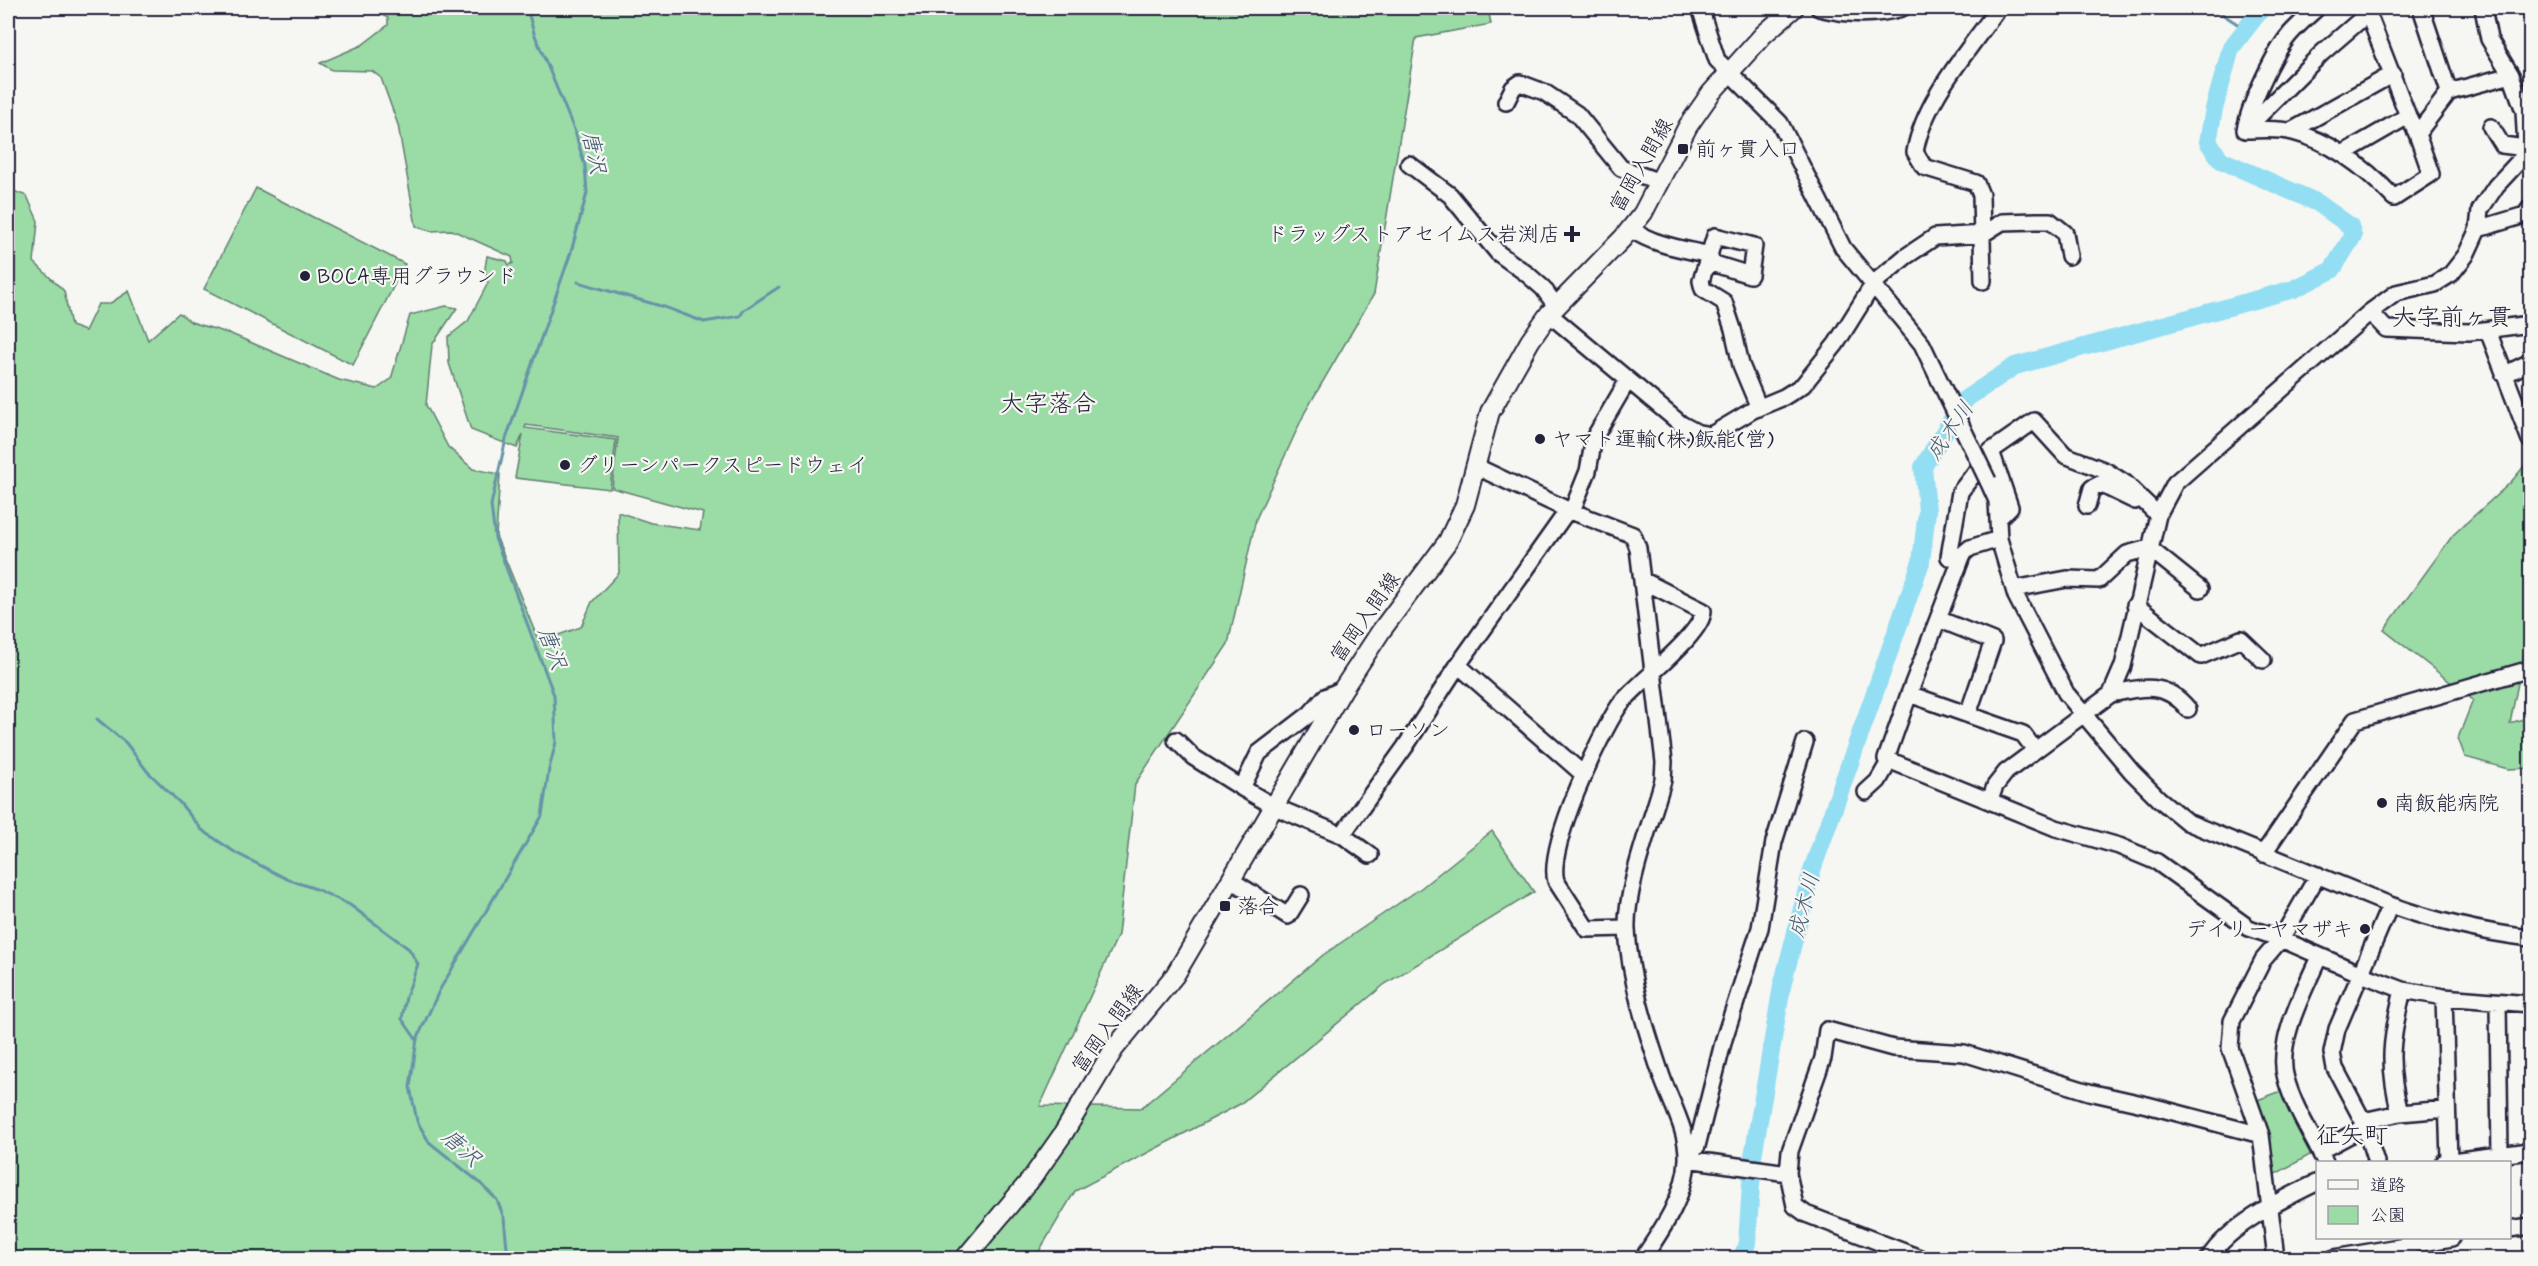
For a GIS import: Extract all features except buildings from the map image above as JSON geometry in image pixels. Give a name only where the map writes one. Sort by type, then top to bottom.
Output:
[{"type":"main road","name":"富岡入間線","points":[[965,1258],[1047,1158],[1114,1049],[1175,975],[1343,689],[1381,631],[1448,541],[1465,505],[1490,412],[1530,340],[1553,310],[1631,229],[1643,213],[1688,126],[1728,73],[1764,34],[1794,8]]},
{"type":"street","points":[[1700,8],[1717,60],[1780,123],[1843,248],[1922,344],[1996,501],[1999,538],[2014,589],[2066,693],[2132,772],[2159,799],[2187,822],[2421,916],[2481,932],[2530,938]]},
{"type":"street","points":[[1819,8],[1836,12],[1878,14],[1902,8]]},
{"type":"street","points":[[1983,281],[1981,195],[1976,183],[1924,167],[1915,152],[1917,135],[1949,75],[1998,8]]},
{"type":"street","points":[[2246,130],[2249,110],[2276,57],[2289,35],[2317,8]]},
{"type":"street","points":[[2421,8],[2449,92]]},
{"type":"street","points":[[2111,694],[2123,666],[2135,605],[2158,515],[2179,478],[2370,312],[2396,293],[2435,284],[2451,274],[2466,255],[2478,229],[2480,210],[2496,186],[2521,159],[2528,140],[2524,111],[2511,75],[2489,39],[2482,8]]},
{"type":"street","points":[[2369,9],[2431,174],[2394,198],[2370,171],[2321,142],[2291,131],[2246,130],[2369,9]]},
{"type":"street","points":[[2291,131],[2393,74]]},
{"type":"street","points":[[2417,134],[2449,92],[2511,75]]},
{"type":"street","points":[[1506,102],[1513,88],[1520,83],[1544,92],[1577,114],[1621,168],[1660,182]]},
{"type":"street","points":[[2524,111],[2530,94]]},
{"type":"street","points":[[2342,153],[2408,116]]},
{"type":"street","points":[[2491,127],[2502,145],[2528,140]]},
{"type":"street","points":[[1409,164],[1450,195],[1497,253],[1543,288],[1553,310],[1628,380],[1681,424],[1698,433],[1711,435],[1759,408],[1784,398],[1803,385],[1836,344],[1874,284],[1935,237],[1983,234],[2002,222],[2050,221],[2065,233],[2069,256]]},
{"type":"street","points":[[2478,229],[2529,214]]},
{"type":"street","points":[[1631,229],[1639,235],[1709,258],[1701,281],[1703,289],[1724,302],[1741,365],[1759,408]]},
{"type":"street","points":[[2370,312],[2385,329],[2469,332],[2530,324]]},
{"type":"street","points":[[2488,331],[2504,375],[2526,414],[2530,440]]},
{"type":"street","points":[[2504,375],[2530,362]]},
{"type":"street","points":[[1342,835],[1405,747],[1458,665],[1570,511],[1588,471],[1594,438],[1628,380]]},
{"type":"street","points":[[1949,558],[1959,492],[1991,451],[2034,422],[2065,455],[2106,471],[2125,483],[2158,515]]},
{"type":"street","points":[[1991,451],[2010,507],[1998,519]]},
{"type":"street","points":[[1475,466],[1570,511],[1634,535],[1638,548],[1664,762],[1663,780],[1635,883],[1627,928],[1635,988],[1652,1047],[1682,1129],[1687,1159]]},
{"type":"street","points":[[2087,506],[2092,488],[2100,484],[2120,492],[2158,515]]},
{"type":"street","points":[[1999,538],[1970,548],[1963,554],[1886,759],[2056,828],[2119,846],[2157,862],[2249,928],[2403,990],[2444,997],[2530,1004]]},
{"type":"street","points":[[2014,589],[2067,579],[2099,580],[2127,554],[2149,548]]},
{"type":"street","points":[[2149,548],[2200,589]]},
{"type":"street","points":[[1627,928],[1587,929],[1553,873],[1559,844],[1583,774],[1620,706],[1685,642],[1703,617],[1703,611],[1642,580]]},
{"type":"street","points":[[2135,605],[2201,656],[2241,639],[2263,660]]},
{"type":"street","points":[[1938,619],[1993,641],[1968,714]]},
{"type":"street","points":[[1458,665],[1583,774]]},
{"type":"street","points":[[2264,854],[2355,720],[2530,669]]},
{"type":"street","points":[[1990,800],[1995,786],[2006,772],[2111,694],[2132,689],[2162,688],[2182,701],[2188,709]]},
{"type":"street","points":[[1242,788],[1259,753],[1310,714],[1325,697],[1343,689]]},
{"type":"street","points":[[1909,694],[2022,734],[2035,750]]},
{"type":"street","points":[[1176,740],[1193,758],[1242,788],[1275,807],[1342,835],[1370,855]]},
{"type":"street","points":[[1643,1258],[1677,1198],[1687,1159],[1696,1146],[1724,1039],[1760,928],[1774,842],[1805,742]]},
{"type":"street","points":[[1866,792],[1878,781],[1890,760]]},
{"type":"street","points":[[2276,1258],[2261,1135],[2230,1048],[2232,1022],[2263,960],[2281,939],[2318,875]]},
{"type":"street","points":[[1232,880],[1288,916],[1301,895]]},
{"type":"street","points":[[2376,1161],[2364,1124],[2335,1068],[2332,1053],[2337,1029],[2390,905]]},
{"type":"street","points":[[2319,957],[2300,1001],[2288,1035],[2284,1055],[2285,1078],[2322,1157],[2364,1124],[2400,1113],[2446,1109]]},
{"type":"street","points":[[2400,1113],[2394,1089],[2391,1043],[2403,990]]},
{"type":"street","points":[[2444,997],[2447,1161]]},
{"type":"street","points":[[2498,1002],[2500,1156]]},
{"type":"street","points":[[1920,1258],[1806,1214],[1796,1206],[1781,1172],[1823,1058],[1827,1030],[1893,1048],[1964,1053],[2089,1092],[2261,1135]]},
{"type":"street","points":[[2456,1161],[2530,1151]]},
{"type":"street","points":[[1687,1159],[1781,1172]]},
{"type":"street","points":[[2209,1258],[2214,1250],[2230,1236],[2269,1206],[2316,1183]]},
{"type":"street","points":[[2511,1229],[2530,1226]]},
{"type":"street","points":[[2334,1258],[2405,1241],[2436,1239]]},
{"type":"green space","points":[[368,8],[1488,8],[1491,24],[1416,38],[1374,294],[1305,412],[1256,519],[1228,644],[1135,784],[1118,935],[1040,1106],[1141,1108],[1323,955],[1421,888],[1492,831],[1534,892],[1385,984],[1240,1104],[1075,1191],[1035,1258],[8,1258],[8,189],[27,196],[38,221],[34,262],[64,291],[71,326],[85,331],[98,304],[109,304],[129,291],[148,340],[179,313],[191,322],[231,334],[339,380],[377,389],[391,379],[410,315],[446,306],[457,308],[432,345],[426,405],[448,447],[473,469],[500,474],[496,536],[539,642],[581,627],[592,602],[619,573],[618,512],[651,523],[700,530],[703,513],[612,488],[618,438],[526,425],[525,428],[616,440],[610,489],[515,478],[523,434],[517,448],[471,430],[449,363],[448,337],[468,321],[488,283],[485,268],[487,256],[507,261],[509,265],[513,263],[512,257],[452,230],[431,231],[416,226],[398,125],[381,78],[372,71],[332,70],[320,63],[362,45],[388,25],[388,18]]},
{"type":"green space","name":"BOCA専用グラウンド","points":[[256,188],[405,264],[353,365],[204,289]]},
{"type":"green space","points":[[2530,459],[2530,635],[2526,643],[2510,723],[2530,717],[2530,768],[2508,769],[2465,757],[2458,738],[2473,700],[2384,630],[2453,535],[2511,482]]},
{"type":"green space","points":[[2287,1089],[2317,1151],[2272,1176],[2252,1102]]},
{"type":"waterway","name":"唐沢","points":[[508,1258],[504,1218],[497,1200],[479,1182],[429,1142],[417,1121],[410,1087],[417,1039],[439,991],[542,816],[549,769],[556,742],[554,695],[495,538],[491,505],[506,439],[571,252],[587,193],[585,166],[575,132],[534,33],[527,8]]},
{"type":"waterway","points":[[2213,8],[2245,29]]},
{"type":"waterway","name":"成木川","points":[[1742,1258],[1747,1243],[1753,1156],[1782,986],[1812,870],[1921,562],[1927,511],[1923,467],[1964,400],[2015,366],[2294,289],[2332,270],[2353,236],[2350,226],[2318,203],[2221,160],[2208,142],[2214,109],[2231,48],[2262,8]]},
{"type":"waterway","points":[[578,282],[664,307],[704,322],[740,316],[744,310],[779,287]]},
{"type":"waterway","points":[[97,719],[126,743],[147,771],[180,803],[202,830],[236,853],[287,879],[316,889],[350,905],[409,949],[418,964],[406,997],[402,1019],[416,1039]]},
{"type":"place","name":"前ヶ貫入口","points":[[1683,149]]},
{"type":"place","name":"ドラッグストアセイムス岩渕店","points":[[1572,234]]},
{"type":"place","name":"BOCA専用グラウンド","points":[[305,276]]},
{"type":"place","name":"ヤマト運輸(株)飯能(営)","points":[[1540,439]]},
{"type":"place","name":"グリーンパークスピードウェイ","points":[[565,465]]},
{"type":"place","name":"ローソン","points":[[1354,730]]},
{"type":"place","name":"南飯能病院","points":[[2382,803]]},
{"type":"place","name":"落合","points":[[1225,906]]},
{"type":"place","name":"デイリーヤマザキ","points":[[2365,929]]},
{"type":"district","name":"大字前ヶ貫","points":[[2452,317]]},
{"type":"district","name":"大字落合","points":[[1048,403]]},
{"type":"district","name":"征矢町","points":[[2352,1135]]}]
